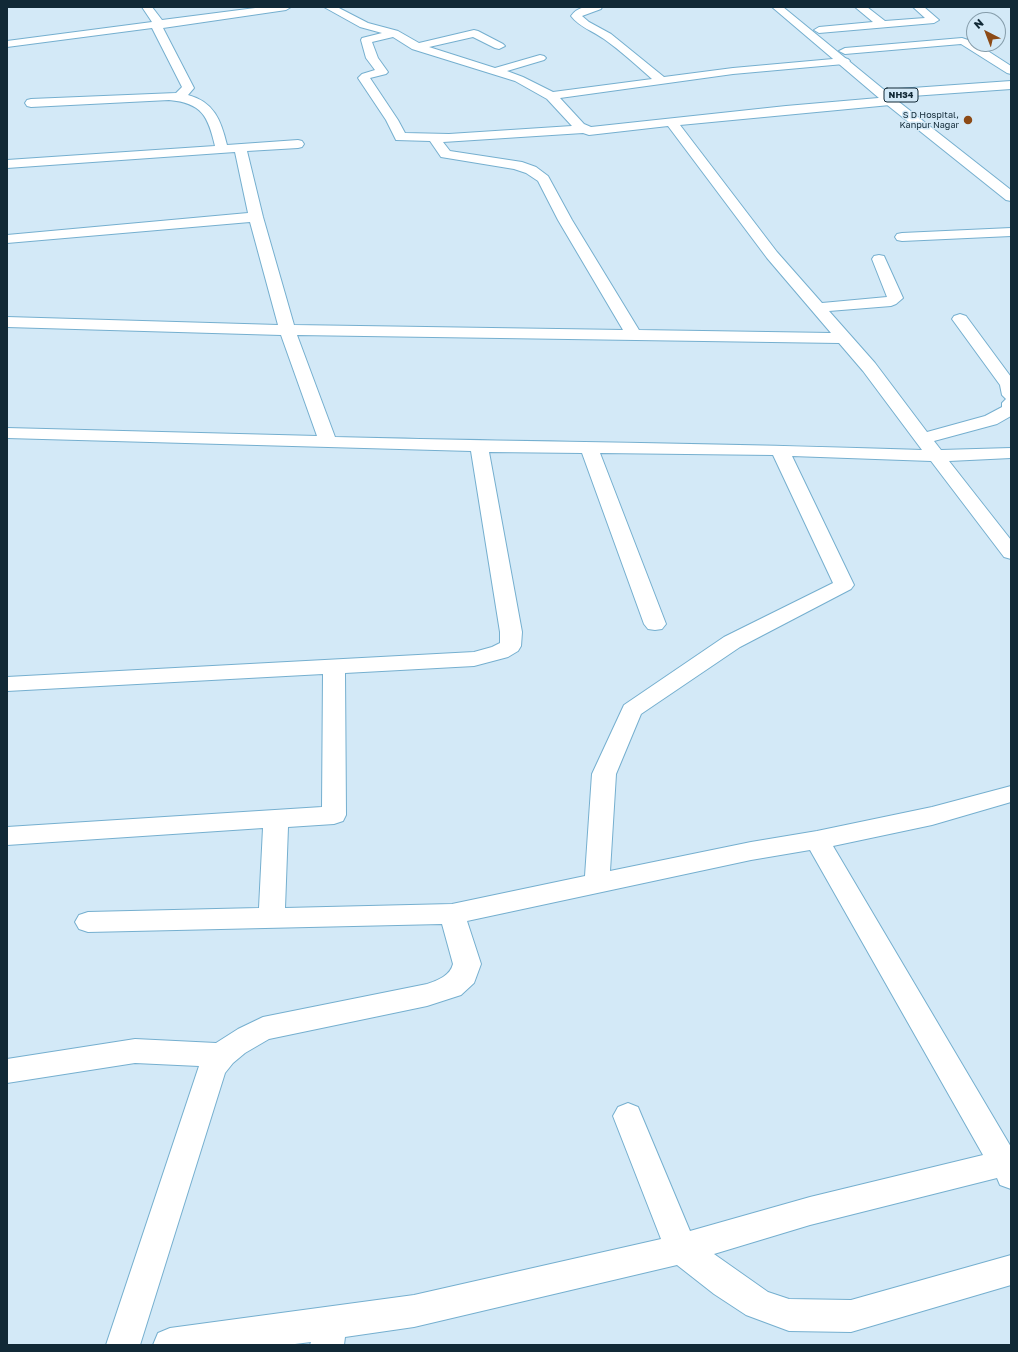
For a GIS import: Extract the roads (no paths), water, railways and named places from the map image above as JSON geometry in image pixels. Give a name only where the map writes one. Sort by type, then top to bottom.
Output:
[{"type":"main road","points":[[147,7],[158,25],[188,88],[180,96]]},
{"type":"main road","points":[[7,44],[286,7]]},
{"type":"main road","points":[[329,7],[364,25],[394,33],[416,47],[519,79],[551,96],[583,129]]},
{"type":"main road","points":[[597,7],[585,10],[576,16],[585,24],[607,36],[662,81]]},
{"type":"main road","name":"NH34","points":[[777,7],[845,56],[1011,197]]},
{"type":"main road","name":"NH34","points":[[792,7],[819,30],[845,56]]},
{"type":"main road","points":[[861,8],[875,7]]},
{"type":"main road","points":[[819,30],[934,20],[918,7]]},
{"type":"main road","points":[[861,8],[884,25]]},
{"type":"main road","points":[[394,33],[366,40],[372,58],[382,72],[366,76],[364,78],[392,120],[400,137],[434,138],[583,129],[595,131],[1011,85]]},
{"type":"main road","points":[[416,47],[472,33],[480,35],[499,46]]},
{"type":"main road","points":[[551,96],[845,56],[962,42],[970,44],[1011,71]]},
{"type":"main road","points":[[496,71],[540,58]]},
{"type":"main road","points":[[32,103],[180,96],[192,100],[212,116],[216,124],[222,149]]},
{"type":"main road","name":"NH34","points":[[894,97],[1011,183]]},
{"type":"main road","points":[[671,122],[772,255],[869,366],[1011,553]]},
{"type":"main road","points":[[434,138],[446,154],[517,166],[531,170],[543,179],[565,220],[634,335]]},
{"type":"main road","points":[[7,164],[298,144]]},
{"type":"main road","points":[[240,148],[256,217],[287,330],[328,441]]},
{"type":"main road","points":[[7,239],[256,217]]},
{"type":"main road","points":[[902,237],[1011,232]]},
{"type":"main road","points":[[818,308],[891,301],[895,298],[879,259]]},
{"type":"main road","points":[[960,319],[1008,385],[1011,395]]},
{"type":"main road","points":[[7,322],[287,330],[844,338]]},
{"type":"main road","points":[[923,438],[991,420],[1010,409],[1011,403]]},
{"type":"main road","points":[[7,433],[479,446],[780,450],[936,456],[1011,453]]},
{"type":"main road","points":[[7,684],[474,659],[500,652],[510,646],[511,632],[479,446]]},
{"type":"main road","points":[[589,448],[655,624]]},
{"type":"main road","points":[[597,883],[604,774],[632,710],[732,642],[844,585],[780,450]]},
{"type":"main road","points":[[7,836],[334,815],[334,666]]},
{"type":"main road","points":[[88,922],[452,914],[751,851],[817,840],[932,816],[1011,794]]},
{"type":"main road","points":[[272,918],[276,818]]},
{"type":"main road","points":[[170,1345],[328,1334],[414,1311],[681,1249],[810,1211],[1008,1169],[817,840]]},
{"type":"main road","points":[[123,1345],[212,1068],[221,1055],[240,1040],[263,1029],[427,995],[451,987],[464,975],[467,964],[452,914]]},
{"type":"main road","points":[[7,1071],[135,1051],[221,1055]]},
{"type":"main road","points":[[628,1116],[681,1249],[726,1283],[758,1304],[789,1315],[851,1316],[1011,1270]]},
{"type":"place","name":"S D Hospital, Kanpur Nagar","points":[[968,120]]}]
